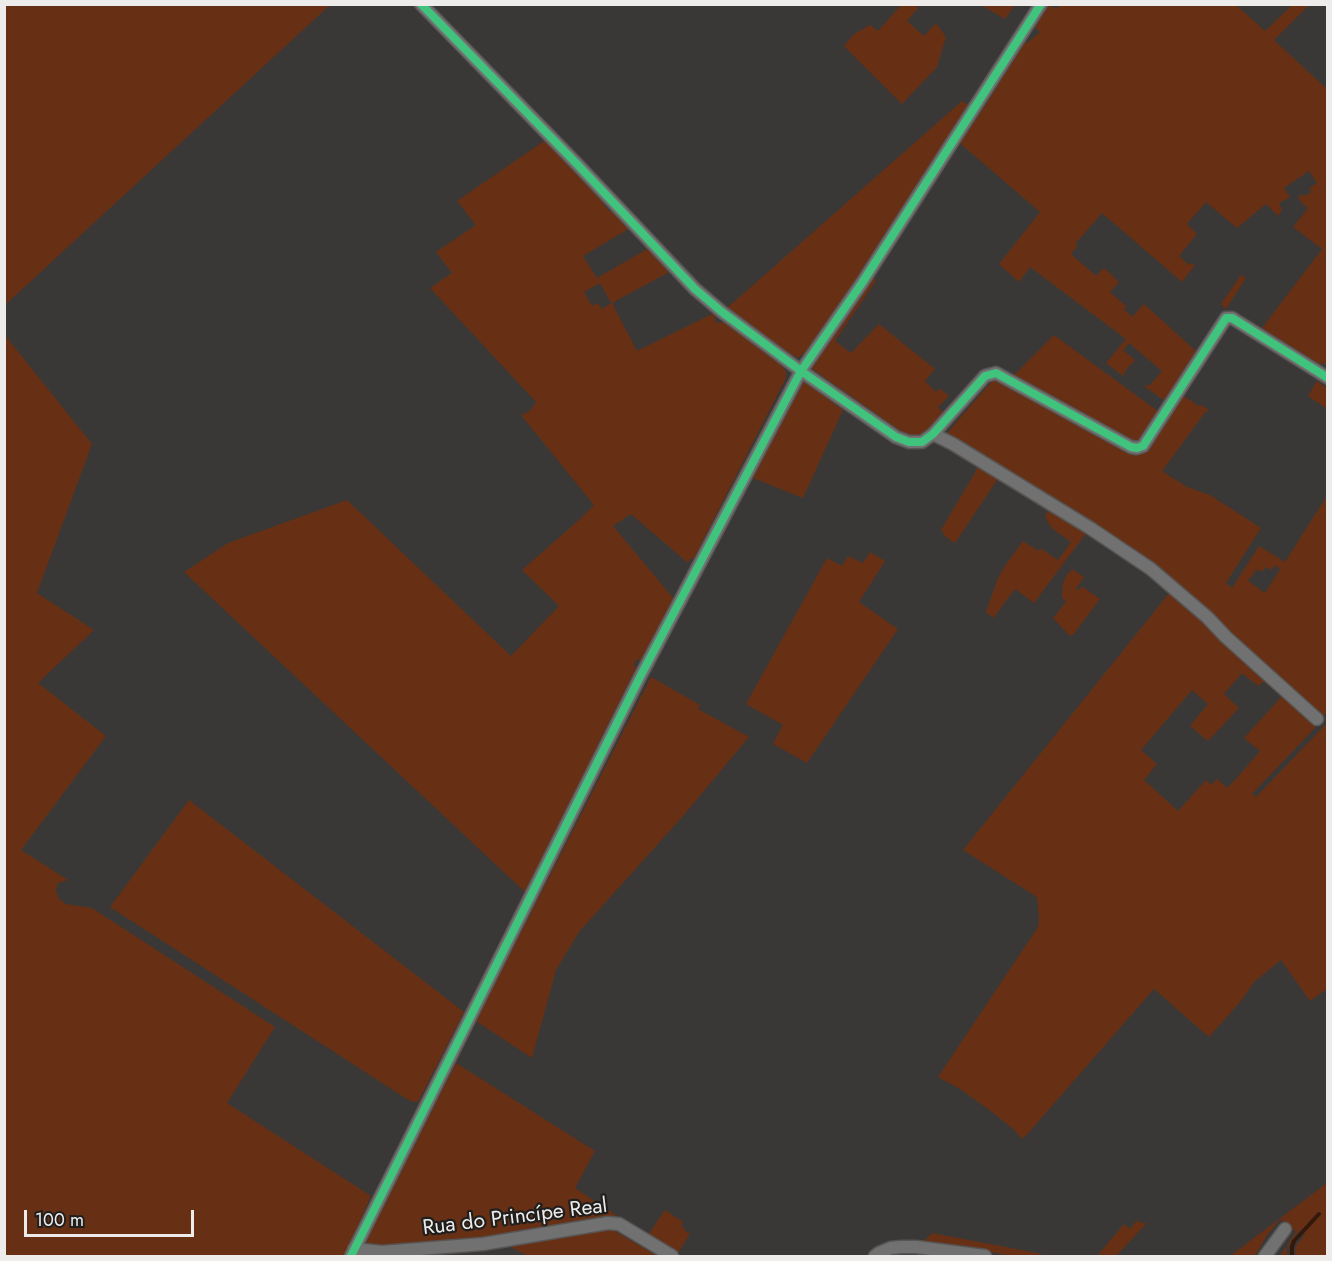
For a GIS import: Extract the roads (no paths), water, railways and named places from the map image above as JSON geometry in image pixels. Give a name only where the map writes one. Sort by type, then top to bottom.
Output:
[{"type":"street","points":[[421,4],[695,289],[801,371],[896,436],[909,442],[922,442],[933,434],[985,376],[996,373],[1131,447],[1143,446],[1226,318],[1232,318],[1328,378]]},
{"type":"street","points":[[352,1253],[635,688],[801,371],[862,283],[1041,4]]},
{"type":"street","points":[[933,434],[954,444],[1090,528],[1151,569],[1207,617],[1317,719]]},
{"type":"street","name":"Rua do Princípe Real","points":[[352,1253],[472,1245],[608,1223],[619,1224],[672,1257]]},
{"type":"street","points":[[1265,1257],[1285,1229]]},
{"type":"street","points":[[875,1257],[891,1248],[916,1247],[985,1257]]},
{"type":"waterway","points":[[1292,1256],[1294,1241],[1319,1214]]}]
